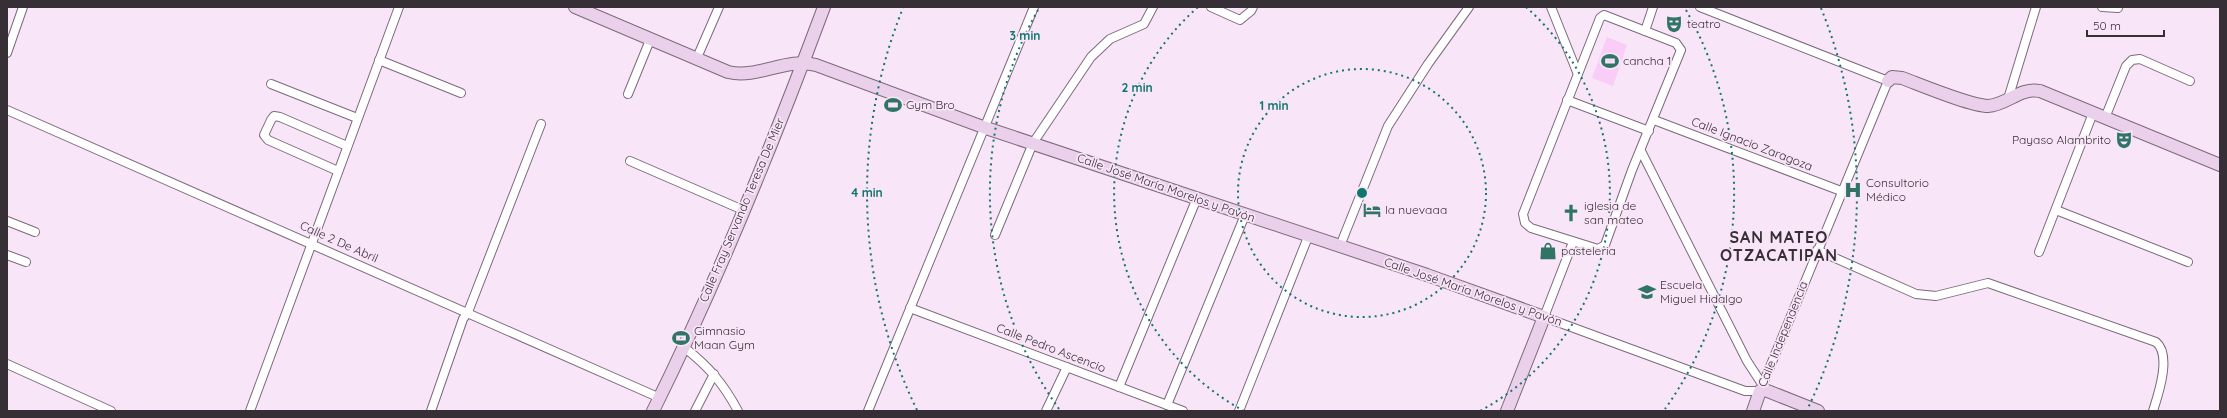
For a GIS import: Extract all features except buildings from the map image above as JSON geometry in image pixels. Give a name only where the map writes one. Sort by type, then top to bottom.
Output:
[{"type":"main road","points":[[575,7],[696,60],[728,72],[746,74],[804,62]]},
{"type":"main road","name":"Calle Fray Servando Teresa De Mier","points":[[654,411],[685,348],[804,62],[824,7]]},
{"type":"main road","name":"Calle José María Morelos y Pavón","points":[[804,62],[983,128],[1033,143],[1308,237],[1340,246],[1465,288],[1544,317]]},
{"type":"main road","points":[[1888,81],[1892,77],[1902,78],[1981,106],[1990,106],[2027,90],[2034,90],[2220,165]]},
{"type":"main road","points":[[1507,411],[1544,317]]},
{"type":"main road","points":[[1761,388],[1818,411]]},
{"type":"main road","name":"Calle Independencia","points":[[1752,411],[1761,388]]},
{"type":"street","points":[[7,53],[23,7]]},
{"type":"street","points":[[250,411],[399,7]]},
{"type":"street","points":[[696,60],[719,7]]},
{"type":"street","points":[[868,411],[1034,7]]},
{"type":"street","points":[[995,235],[1033,143],[1091,57],[1110,39],[1144,24],[1153,7]]},
{"type":"street","points":[[1211,7],[1240,20],[1251,11],[1253,7]]},
{"type":"street","points":[[1340,246],[1388,126],[1428,64],[1469,7]]},
{"type":"street","points":[[1551,7],[1577,72]]},
{"type":"street","points":[[1645,30],[1653,7]]},
{"type":"street","points":[[1700,7],[1888,81]]},
{"type":"street","points":[[2008,99],[2036,7]]},
{"type":"street","points":[[2102,7],[2118,8]]},
{"type":"street","points":[[1602,16],[1607,16],[1645,30],[1676,43],[1681,50],[1604,247],[1598,249],[1531,228],[1525,223],[1523,214],[1577,72],[1602,16]]},
{"type":"street","points":[[628,94],[650,40]]},
{"type":"street","points":[[2105,118],[2126,66],[2132,60],[2140,59],[2190,81]]},
{"type":"street","points":[[379,60],[461,93]]},
{"type":"street","name":"Calle Independencia","points":[[1761,388],[1888,81]]},
{"type":"street","points":[[271,84],[357,118]]},
{"type":"street","points":[[1567,100],[1649,131]]},
{"type":"street","name":"Calle 2 De Abril","points":[[7,110],[312,243],[660,398]]},
{"type":"street","points":[[2039,252],[2093,113]]},
{"type":"street","points":[[338,171],[268,140],[264,135],[270,120],[274,116],[280,117],[347,146]]},
{"type":"street","name":"Calle Ignacio Zaragoza","points":[[1654,120],[1842,191]]},
{"type":"street","points":[[430,411],[463,319],[468,312],[541,124]]},
{"type":"street","points":[[1641,151],[1761,388]]},
{"type":"street","points":[[630,161],[743,210]]},
{"type":"street","points":[[1119,387],[1197,198]]},
{"type":"street","points":[[2056,210],[2188,262]]},
{"type":"street","points":[[1167,405],[1244,215]]},
{"type":"street","points":[[7,221],[35,232]]},
{"type":"street","points":[[1238,411],[1308,237]]},
{"type":"street","points":[[1544,317],[1573,242]]},
{"type":"street","points":[[1817,250],[1916,294],[1936,296],[1988,283],[2150,340],[2159,345],[2163,377],[2153,411]]},
{"type":"street","points":[[7,255],[26,262]]},
{"type":"street","name":"Calle Pedro Ascencio","points":[[910,308],[1183,411]]},
{"type":"street","name":"Calle José María Morelos y Pavón","points":[[1544,317],[1745,391],[1761,388]]},
{"type":"street","points":[[685,348],[707,366],[714,374],[729,394],[738,411]]},
{"type":"street","points":[[7,364],[111,411]]},
{"type":"street","points":[[1046,411],[1067,367]]},
{"type":"street","points":[[695,411],[714,374]]},
{"type":"shaded area","name":"cancha 1","points":[[1607,37],[1627,45],[1613,86],[1592,78]]},
{"type":"place","name":"teatro","points":[[1674,24]]},
{"type":"place","name":"cancha 1","points":[[1610,61]]},
{"type":"place","name":"Gym Bro","points":[[893,105]]},
{"type":"place","name":"Payaso Alambrito","points":[[2124,140]]},
{"type":"place","name":"Consultorio Médico","points":[[1853,190]]},
{"type":"place","name":"la nuevaaa","points":[[1372,210]]},
{"type":"place","name":"iglesia de san mateo","points":[[1571,213]]},
{"type":"place","name":"pasteleria","points":[[1548,251]]},
{"type":"place","name":"Escuela Miguel Hidalgo","points":[[1647,292]]},
{"type":"place","name":"Gimnasio Maan Gym","points":[[681,338]]},
{"type":"district","name":"SAN MATEO OTZACATIPAN","points":[[1779,246]]}]
